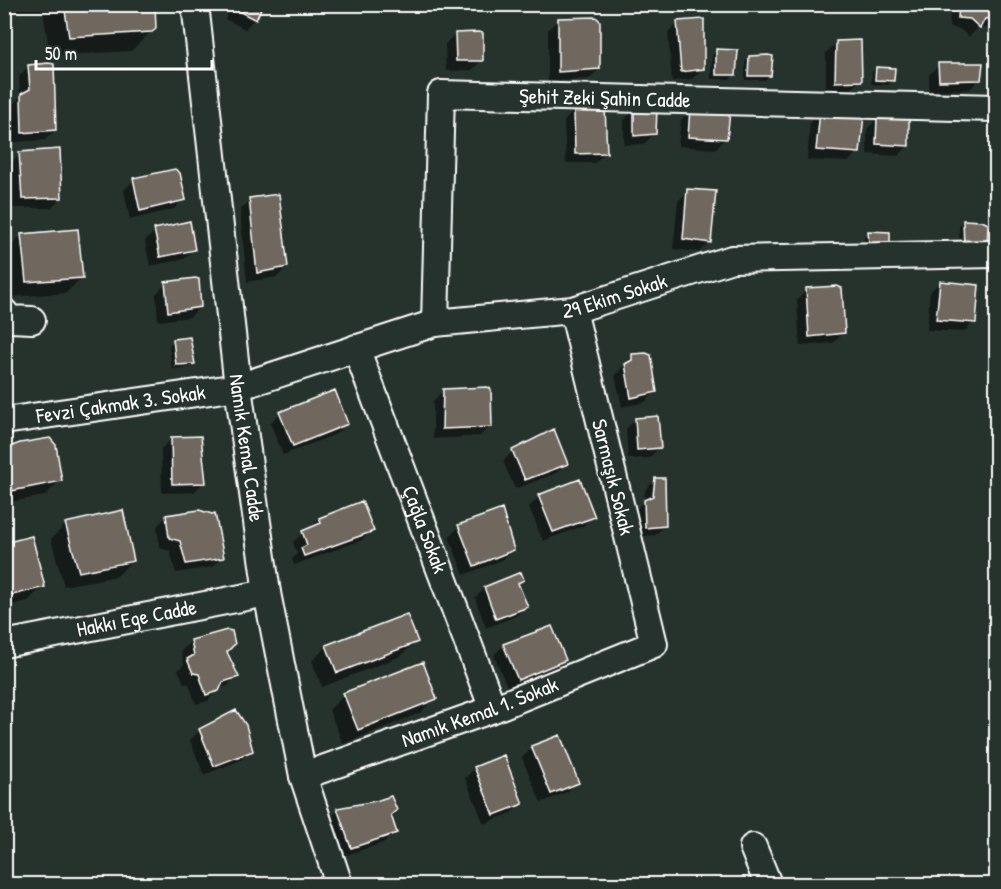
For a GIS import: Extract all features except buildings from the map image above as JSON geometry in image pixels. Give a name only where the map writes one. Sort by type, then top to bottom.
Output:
[{"type":"street","name":"Namık Kemal Cadde","points":[[195,4],[238,387],[267,593],[303,776],[339,885]]},
{"type":"street","name":"Şehit Zeki Şahin Cadde","points":[[435,323],[441,94],[996,108]]},
{"type":"street","name":"29 Ekim Sokak","points":[[238,387],[435,323],[573,310],[732,259],[996,254]]},
{"type":"street","name":"Sarmaşık Sokak","points":[[573,310],[654,644]]},
{"type":"street","points":[[4,312],[10,320],[32,320]]},
{"type":"street","name":"Çağla Sokak","points":[[356,348],[493,709]]},
{"type":"street","name":"Fevzi Çakmak 3. Sokak","points":[[4,421],[238,387]]},
{"type":"street","name":"Hakkı Ege Cadde","points":[[4,644],[267,593]]},
{"type":"street","name":"Namık Kemal 1. Sokak","points":[[303,776],[493,709],[654,644]]},
{"type":"street","points":[[753,847],[768,885]]}]
